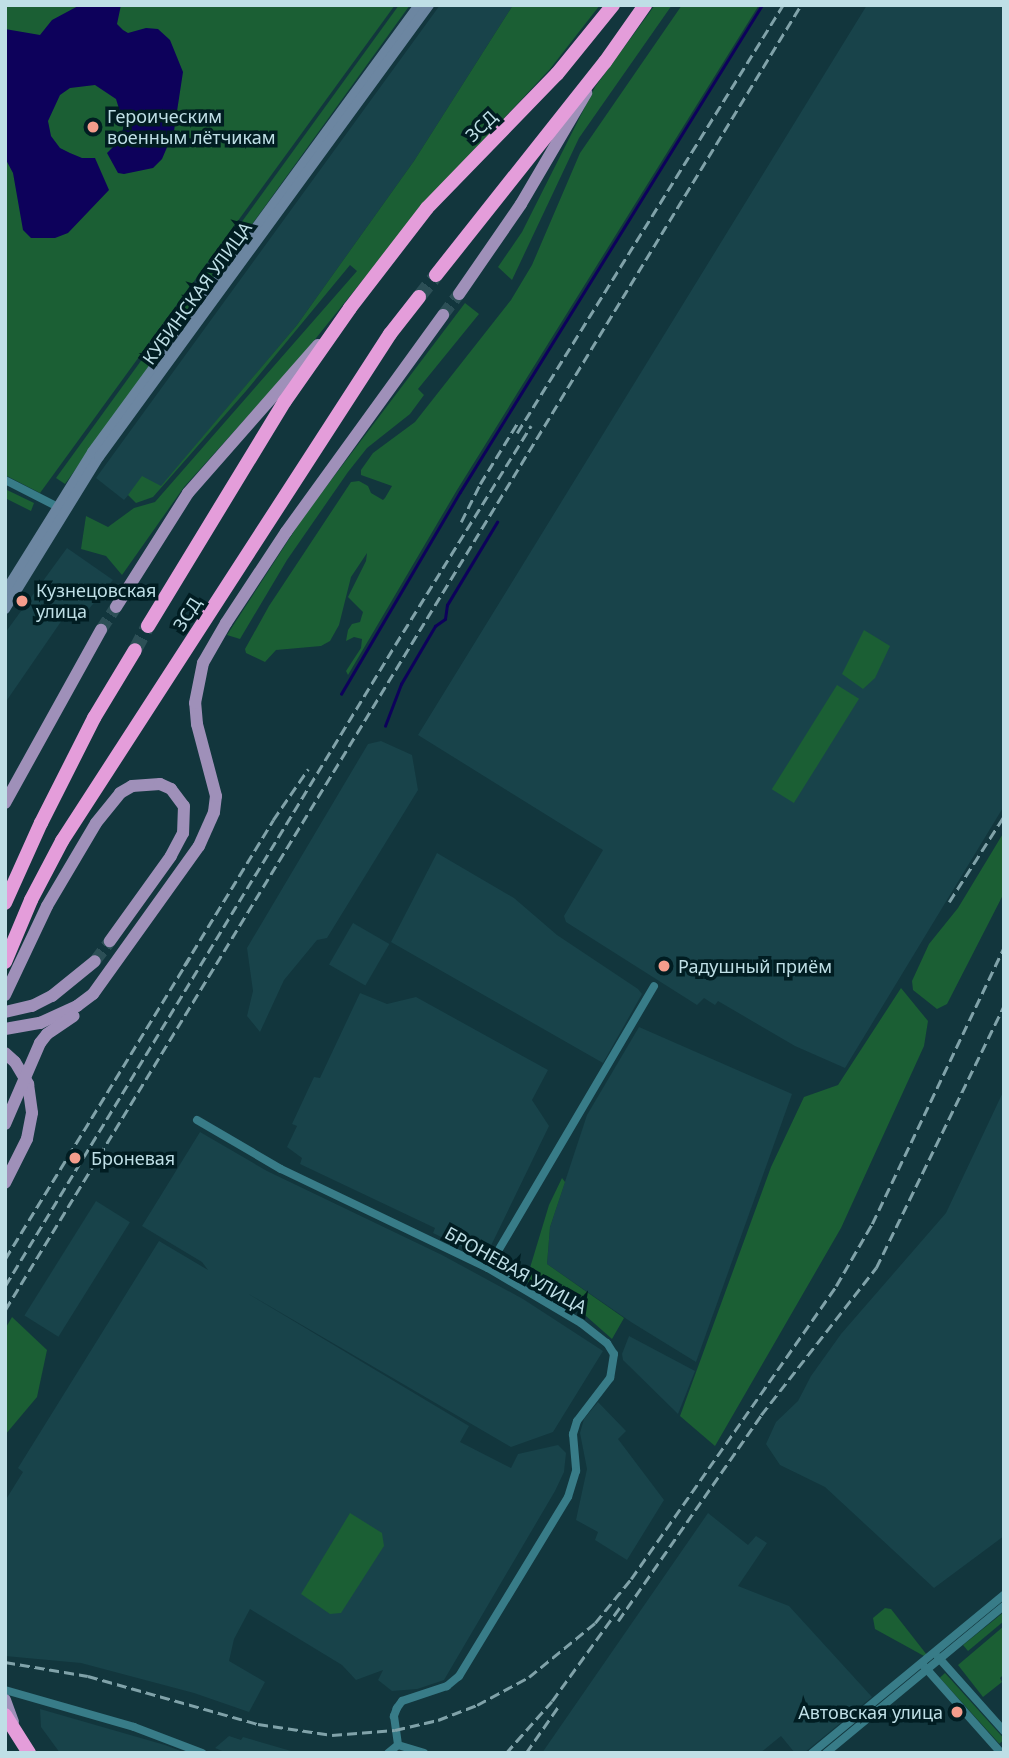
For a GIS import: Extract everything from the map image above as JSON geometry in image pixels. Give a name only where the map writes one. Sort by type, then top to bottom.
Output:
[{"type":"highway","name":"ЗСД","points":[[148,626],[285,401],[350,308],[427,208],[557,74],[613,5]]},
{"type":"highway","points":[[436,275],[605,62],[645,5]]},
{"type":"highway","name":"ЗСД","points":[[5,962],[49,862],[390,334],[419,297]]},
{"type":"highway","points":[[8,897],[41,823],[94,719],[135,650]]},
{"type":"highway","points":[[5,1715],[25,1747]]},
{"type":"main road","name":"КУБИНСКАЯ УЛИЦА","points":[[5,609],[92,452],[419,5]]},
{"type":"main road","name":"КУБИНСКАЯ УЛИЦА","points":[[5,592],[61,509],[429,5]]},
{"type":"main road","points":[[459,294],[521,204],[605,62]]},
{"type":"main road","points":[[116,607],[188,493],[350,308]]},
{"type":"main road","points":[[5,1124],[40,1043],[47,1034],[86,1007],[103,991],[208,831],[216,796],[197,724],[195,703],[204,663],[226,623],[286,532],[443,316]]},
{"type":"main road","points":[[5,803],[102,630]]},
{"type":"main road","points":[[5,995],[47,906],[81,846],[120,793],[146,782],[171,789],[184,806],[183,833],[171,856],[110,941]]},
{"type":"main road","points":[[5,1029],[40,1023],[77,1006],[93,994],[187,864]]},
{"type":"main road","points":[[5,1012],[32,1006],[52,996],[95,961]]},
{"type":"main road","points":[[5,1052],[15,1062],[28,1084],[32,1113],[27,1139],[5,1183]]},
{"type":"main road","points":[[5,1700],[25,1747]]},
{"type":"street","points":[[5,480],[61,509]]},
{"type":"street","points":[[488,1268],[654,986]]},
{"type":"street","name":"БРОНЕВАЯ УЛИЦА","points":[[197,1120],[281,1169],[488,1268],[601,1337],[612,1349],[614,1369],[577,1421],[573,1434],[576,1471],[572,1487],[557,1517],[459,1676],[447,1686],[402,1701],[397,1708],[394,1716],[398,1745]]},
{"type":"street","points":[[937,1656],[1004,1595]]},
{"type":"street","points":[[812,1753],[1004,1606]]},
{"type":"street","points":[[937,1656],[1004,1731]]},
{"type":"street","points":[[826,1753],[924,1666]]},
{"type":"street","points":[[924,1666],[1001,1753]]},
{"type":"street","points":[[5,1690],[134,1727],[202,1753]]},
{"type":"street","points":[[388,1753],[398,1745],[424,1753]]},
{"type":"shaded area","points":[[80,5],[121,5],[117,24],[123,30],[128,33],[146,28],[158,29],[170,40],[183,72],[174,131],[162,159],[153,168],[118,173],[107,153],[120,140],[124,125],[116,99],[95,85],[70,88],[60,95],[48,121],[51,136],[60,148],[70,153],[82,158],[95,158],[109,190],[68,233],[55,238],[31,238],[23,230],[13,173],[5,158],[5,29],[40,35],[52,20]]},
{"type":"shaded area","points":[[440,5],[513,5],[414,161],[297,325],[161,487],[132,491],[124,500],[96,478]]},
{"type":"shaded area","points":[[867,5],[1004,5],[1004,806],[845,1068],[795,1046],[718,1001],[715,1005],[704,998],[697,1005],[566,922],[564,916],[603,850],[418,735]]},
{"type":"shaded area","points":[[67,548],[113,580],[88,610],[71,607],[5,703],[5,633]]},
{"type":"shaded area","points":[[381,741],[412,755],[418,790],[327,938],[317,940],[284,980],[260,1032],[247,1016],[253,991],[247,948],[368,744]]},
{"type":"shaded area","points":[[437,853],[514,898],[557,935],[642,994],[603,1063],[391,942]]},
{"type":"shaded area","points":[[353,923],[389,944],[365,986],[329,965]]},
{"type":"shaded area","points":[[360,993],[387,1004],[416,997],[548,1070],[532,1100],[549,1126],[485,1258],[433,1233],[435,1228],[300,1164],[302,1158],[287,1147],[297,1126],[292,1124],[314,1077],[320,1078]]},
{"type":"shaded area","points":[[639,1027],[792,1094],[696,1362],[631,1322],[547,1264],[550,1227],[587,1115]]},
{"type":"shaded area","points":[[1004,1090],[1004,1536],[934,1588],[825,1487],[780,1465],[766,1444],[776,1422],[798,1401],[811,1376],[841,1334],[946,1213]]},
{"type":"shaded area","points":[[200,1132],[267,1171],[442,1255],[523,1299],[603,1351],[553,1432],[511,1447],[247,1293],[469,1426],[460,1442],[503,1464],[511,1468],[518,1454],[558,1445],[566,1453],[564,1472],[555,1491],[444,1680],[417,1689],[392,1691],[378,1680],[383,1670],[356,1680],[342,1665],[250,1609],[234,1639],[229,1661],[265,1682],[249,1712],[194,1693],[81,1663],[5,1656],[5,1501],[23,1472],[18,1468],[159,1241],[208,1270],[202,1262],[142,1226]]},
{"type":"shaded area","points":[[96,1201],[130,1222],[58,1337],[24,1315]]},
{"type":"shaded area","points":[[629,1336],[695,1371],[678,1414],[623,1360],[622,1354]]},
{"type":"shaded area","points":[[598,1402],[626,1431],[618,1439],[664,1500],[627,1560],[595,1540],[598,1532],[576,1520],[587,1469],[580,1433],[584,1419]]},
{"type":"shaded area","points":[[708,1513],[748,1545],[756,1536],[767,1543],[738,1586],[789,1606],[872,1697],[804,1753],[795,1753],[781,1736],[760,1753],[542,1753]]},
{"type":"shaded area","points":[[40,1709],[186,1753],[60,1753],[41,1727]]},
{"type":"shaded area","points":[[229,1736],[241,1740],[243,1737],[298,1753],[227,1753],[215,1748]]},
{"type":"green space","points":[[5,5],[395,5],[40,493],[5,475]]},
{"type":"green space","points":[[399,5],[410,5],[65,484],[56,478]]},
{"type":"green space","points":[[513,5],[600,5],[550,69],[424,204],[300,358],[184,487],[122,575],[106,556],[81,549],[86,516],[108,527],[134,508],[155,502],[357,271],[350,265],[246,391],[153,497],[136,503],[128,495],[142,476],[161,486],[297,325],[414,161]]},
{"type":"green space","points":[[655,5],[672,5],[579,138],[512,280],[498,267],[522,232],[595,87]]},
{"type":"green space","points":[[682,5],[759,5],[457,490],[348,675],[346,671],[361,648],[362,639],[354,637],[346,641],[348,630],[352,624],[360,622],[363,612],[348,597],[366,561],[367,553],[351,577],[339,625],[330,641],[321,646],[276,650],[265,662],[246,653],[245,649],[269,606],[351,482],[359,481],[368,486],[371,493],[383,500],[385,498],[392,486],[361,475],[361,470],[373,453],[415,422],[511,300],[532,265],[580,153]]},
{"type":"green space","points":[[465,303],[479,314],[418,389],[424,395],[410,414],[367,448],[348,472],[287,560],[240,639],[227,635],[304,516]]},
{"type":"green space","points":[[5,489],[34,503],[31,511],[5,498]]},
{"type":"green space","points":[[864,630],[890,646],[875,678],[863,689],[842,674]]},
{"type":"green space","points":[[837,685],[859,699],[794,803],[772,789]]},
{"type":"green space","points":[[1004,832],[1004,893],[947,1004],[937,1009],[913,990],[912,981],[929,944],[958,908]]},
{"type":"green space","points":[[901,988],[928,1021],[924,1046],[841,1228],[715,1446],[680,1416],[771,1167],[804,1097],[838,1085]]},
{"type":"green space","points":[[562,1178],[565,1182],[550,1227],[547,1264],[624,1318],[612,1339],[586,1316],[526,1281],[549,1205]]},
{"type":"green space","points":[[12,1317],[47,1350],[37,1397],[5,1435],[5,1329]]},
{"type":"green space","points":[[350,1513],[382,1533],[384,1546],[341,1613],[330,1614],[301,1594]]},
{"type":"green space","points":[[885,1608],[891,1609],[927,1655],[924,1656],[875,1629],[873,1618]]},
{"type":"green space","points":[[1004,1612],[1004,1621],[968,1651],[963,1645]]},
{"type":"green space","points":[[1004,1626],[1004,1674],[1000,1678],[1002,1682],[983,1697],[958,1665]]},
{"type":"green space","points":[[945,1673],[1004,1739],[999,1744],[940,1678]]},
{"type":"waterway","points":[[341,694],[460,492],[762,5]]},
{"type":"waterway","points":[[385,726],[401,684],[435,626],[445,619],[447,605],[497,522]]},
{"type":"tunnel","points":[[419,297],[436,275]]},
{"type":"tunnel","points":[[443,315],[459,294]]},
{"type":"tunnel","points":[[101,630],[116,607]]},
{"type":"tunnel","points":[[135,650],[148,626]]},
{"type":"tunnel","points":[[95,961],[110,941]]},
{"type":"railway","points":[[517,433],[783,5]]},
{"type":"railway","points":[[5,1310],[801,5]]},
{"type":"railway","points":[[461,522],[480,484],[518,422]]},
{"type":"railway","points":[[5,1286],[531,426]]},
{"type":"railway","points":[[184,966],[273,820],[308,769]]},
{"type":"railway","points":[[949,902],[1004,816]]},
{"type":"railway","points":[[5,1662],[88,1676],[258,1724],[332,1735],[395,1730],[438,1720],[477,1705],[529,1677],[595,1623],[631,1579],[836,1286],[872,1224],[1004,947]]},
{"type":"railway","points":[[5,1259],[190,957]]},
{"type":"railway","points":[[618,1621],[761,1415],[876,1268],[1004,1006]]},
{"type":"railway","points":[[506,1753],[552,1701],[620,1607]]},
{"type":"railway","points":[[526,1753],[558,1707]]},
{"type":"place","name":"Героическим военным лётчикам","points":[[93,127]]},
{"type":"place","name":"Кузнецовская улица","points":[[22,601]]},
{"type":"place","name":"Радушный приём","points":[[664,966]]},
{"type":"place","name":"Броневая","points":[[75,1158]]},
{"type":"place","name":"Автовская улица","points":[[957,1712]]}]
